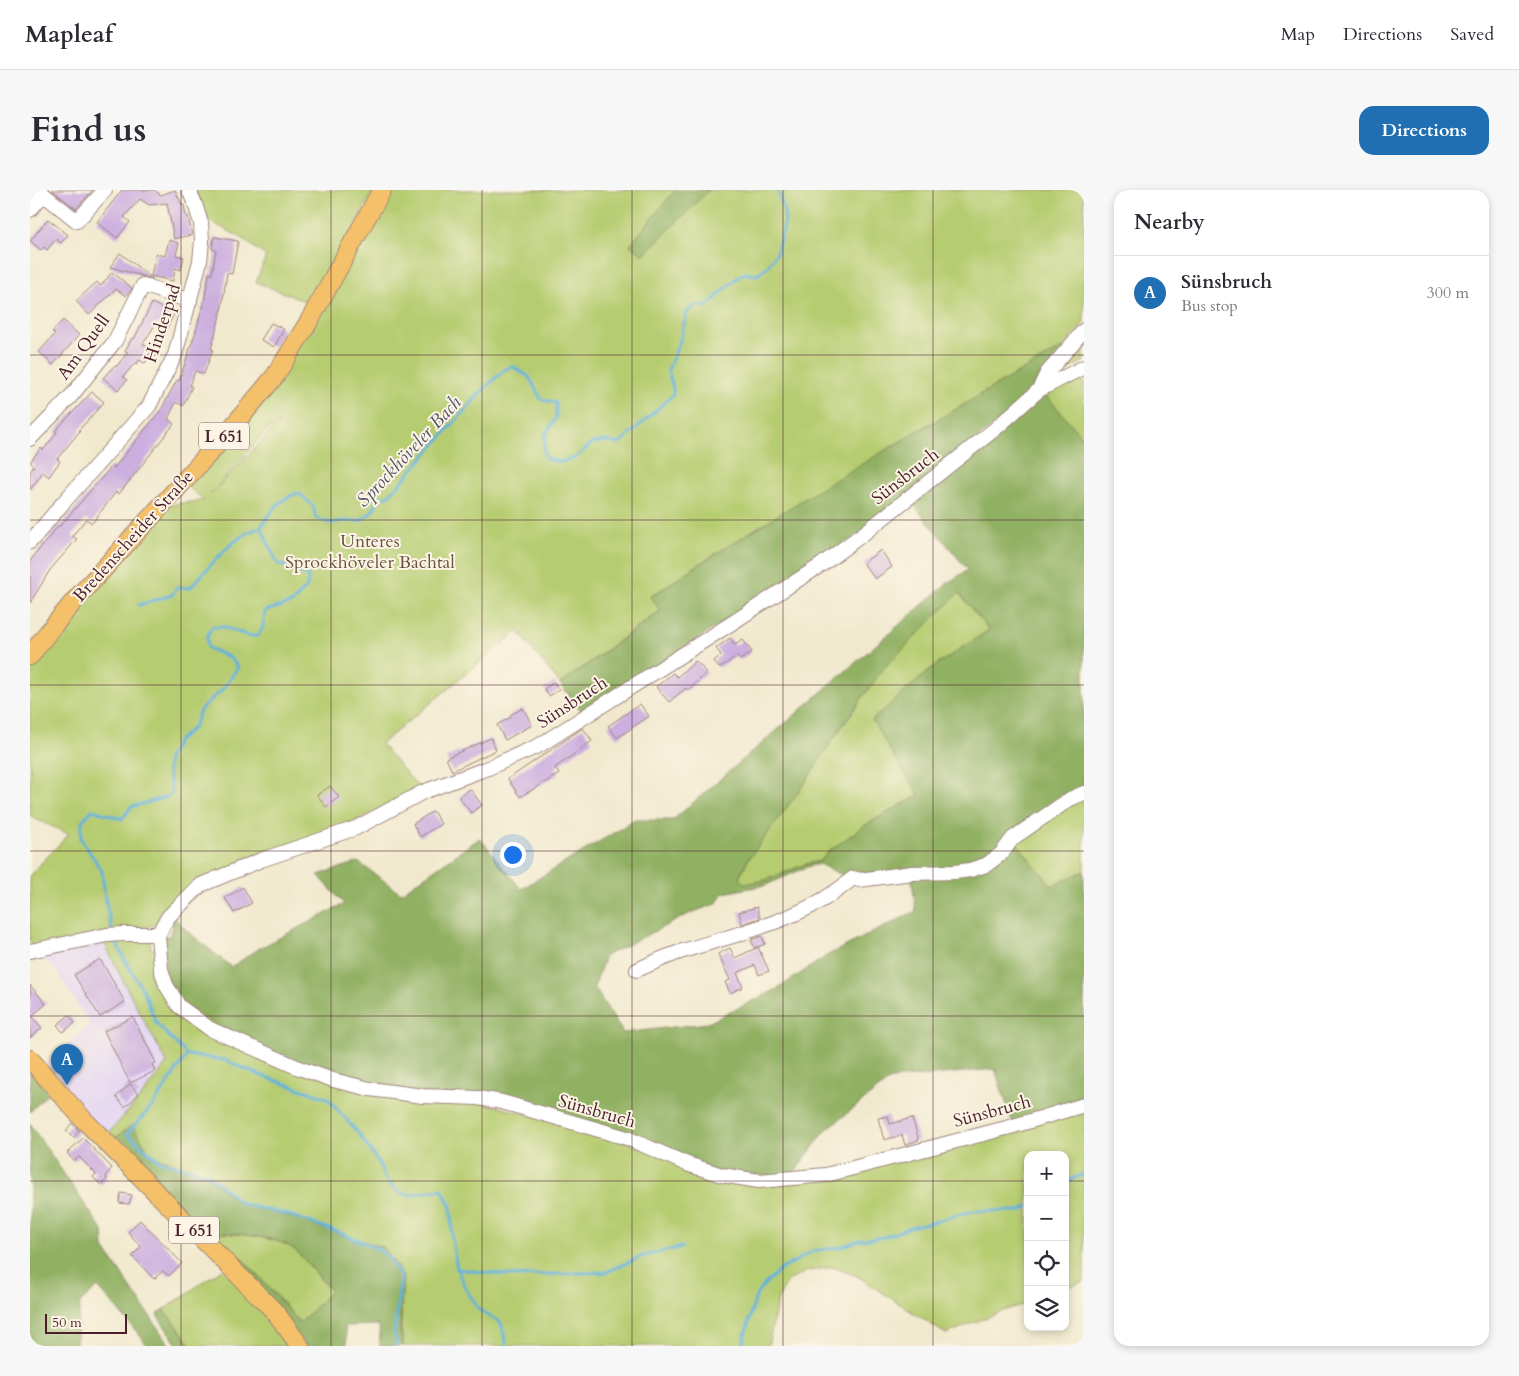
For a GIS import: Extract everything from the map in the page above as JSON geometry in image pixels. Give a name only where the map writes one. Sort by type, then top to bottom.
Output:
[{"type":"main road","name":"Bredenscheider Straße","points":[[30,656],[76,599],[234,426],[275,376],[308,323],[382,190]]},
{"type":"main road","name":"L 651","points":[[30,1059],[83,1119],[276,1313],[300,1346]]},
{"type":"street","points":[[30,210],[41,192],[77,222],[105,190]]},
{"type":"street","name":"Hinderpad","points":[[30,542],[149,406],[175,355],[200,261],[202,242],[200,223],[190,190]]},
{"type":"street","name":"Am Quell","points":[[30,439],[72,395],[115,342],[144,285],[190,301]]},
{"type":"street","points":[[1039,390],[1052,366],[1084,330]]},
{"type":"street","name":"Sünsbruch","points":[[1084,367],[1039,390],[988,435],[863,534],[820,565],[540,745],[488,768],[422,792],[356,828],[262,860],[201,885],[169,916],[158,935],[163,977],[179,1006],[210,1029],[299,1068],[333,1080],[370,1089],[423,1096],[478,1098],[502,1102],[627,1138],[687,1164],[722,1175],[760,1181],[826,1175],[1010,1127],[1084,1105]]},
{"type":"street","points":[[636,970],[680,952],[757,928],[809,909],[853,878],[860,880],[912,874],[955,872],[986,865],[1001,854],[1012,838],[1070,799],[1084,793]]},
{"type":"street","points":[[30,951],[107,935],[158,935]]},
{"type":"shaded area","points":[[102,938],[167,1062],[138,1100],[107,1135],[43,1066],[90,1024],[57,972],[37,952]]},
{"type":"green space","points":[[193,190],[374,190],[343,247],[307,302],[256,282],[266,256],[238,236],[204,218]]},
{"type":"green space","name":"Unteres Sprockhöveler Bachtal","points":[[389,190],[1084,190],[1084,323],[1064,347],[979,395],[993,417],[929,424],[710,557],[650,597],[661,610],[560,684],[518,631],[381,744],[420,789],[325,836],[231,870],[157,925],[95,935],[35,949],[30,942],[30,875],[69,834],[30,815],[30,668],[80,601],[171,506],[204,500],[188,487],[211,460]],"holes":[[[279,423],[210,495],[265,432]]]},
{"type":"green space","points":[[675,190],[709,190],[643,255],[630,245]]},
{"type":"green space","points":[[1084,333],[1084,361],[1046,382]]},
{"type":"green space","points":[[1064,348],[1038,389],[865,530],[583,713],[560,684],[661,611],[650,597],[748,533],[1049,355]]},
{"type":"green space","points":[[1084,368],[1084,439],[1042,391]]},
{"type":"green space","points":[[1042,391],[1084,439],[1084,790],[1011,837],[1052,886],[1084,871],[1084,1104],[1013,1124],[995,1069],[891,1079],[827,1129],[791,1176],[723,1173],[516,1103],[370,1086],[257,1048],[181,1004],[169,985],[162,935],[169,937],[173,926],[168,923],[172,915],[184,928],[231,967],[260,948],[344,904],[318,875],[358,862],[401,893],[480,838],[521,889],[635,820],[673,820],[949,582],[968,570],[913,504],[957,471]],"holes":[[[959,593],[989,630],[932,668],[872,720],[919,795],[864,826],[829,851],[820,861],[806,864],[766,880],[745,884],[739,878],[747,861],[805,783],[831,742],[882,670]],[[819,864],[850,879],[911,874],[916,911],[828,955],[779,988],[708,1023],[623,1033],[594,987],[605,956],[693,912],[716,904],[723,893],[766,885],[807,867]]]},
{"type":"green space","points":[[958,592],[989,630],[932,668],[898,763],[920,795],[864,826],[829,851],[821,861],[806,864],[766,880],[745,884],[739,878],[747,861],[805,783],[831,742],[882,670]]},
{"type":"green space","points":[[1084,797],[1084,871],[1052,886],[1014,840]]},
{"type":"green space","points":[[150,937],[151,949],[468,1099],[608,1135],[683,1164],[826,1176],[1084,1107],[1084,1281],[1069,1287],[1069,1151],[1024,1151],[1024,1304],[946,1334],[857,1276],[833,1267],[808,1271],[788,1281],[778,1299],[768,1346],[404,1346],[401,1330],[402,1276],[384,1248],[238,1202],[206,1175],[151,1155],[132,1126],[113,1140],[107,1135],[167,1063],[102,938]]},
{"type":"green space","points":[[30,1070],[48,1093],[30,1112]]},
{"type":"green space","points":[[30,1124],[103,1231],[104,1248],[170,1346],[147,1346],[98,1287],[80,1303],[76,1346],[30,1346]]},
{"type":"green space","points":[[132,1125],[151,1155],[206,1175],[238,1202],[384,1248],[403,1276],[400,1330],[404,1346],[380,1346],[379,1325],[345,1326],[347,1346],[306,1346],[253,1277],[113,1140]],"holes":[[[222,1233],[267,1238],[291,1247],[306,1261],[331,1291],[300,1323],[254,1271],[217,1235]]]},
{"type":"green space","points":[[222,1233],[260,1237],[289,1246],[300,1255],[331,1291],[300,1323],[254,1271],[216,1235]]},
{"type":"green space","points":[[222,1269],[251,1294],[293,1346],[191,1346],[163,1310]]},
{"type":"green space","points":[[163,1310],[191,1346],[178,1346],[157,1315]]},
{"type":"building","points":[[52,190],[93,190],[76,209]]},
{"type":"building","points":[[122,190],[154,190],[161,195],[175,190],[182,205],[184,205],[192,235],[174,239],[167,203],[149,205],[140,199],[124,217],[130,222],[117,238],[97,222]]},
{"type":"building","points":[[48,219],[68,235],[61,243],[56,239],[47,250],[44,247],[41,250],[30,241]]},
{"type":"building","points":[[214,237],[238,241],[232,274],[227,273],[221,312],[211,349],[213,349],[204,374],[195,371],[190,386],[192,387],[183,406],[176,402],[168,419],[174,424],[119,494],[116,492],[92,523],[86,519],[72,536],[77,539],[50,570],[30,603],[30,561],[59,525],[112,466],[114,468],[161,410],[177,380],[179,381],[203,308],[209,274],[212,274],[216,250],[212,249]]},
{"type":"building","points":[[169,240],[179,243],[176,255],[184,257],[181,270],[175,268],[173,281],[151,276],[156,254],[165,256]]},
{"type":"building","points":[[120,253],[153,279],[110,267]]},
{"type":"building","points":[[112,272],[132,288],[131,290],[126,296],[116,289],[89,315],[76,301],[97,282],[101,286]]},
{"type":"building","points":[[152,303],[174,314],[167,328],[156,323],[143,344],[153,350],[145,363],[139,360],[137,364],[135,363],[123,377],[127,380],[118,390],[103,378],[114,366],[116,367],[128,352],[125,351],[132,338],[134,339]]},
{"type":"building","points":[[63,320],[79,335],[53,365],[39,352],[55,334],[52,332]]},
{"type":"building","points":[[271,323],[284,329],[274,347],[261,340]]},
{"type":"building","points":[[92,392],[104,402],[57,459],[60,461],[49,477],[43,472],[30,490],[30,472],[34,466],[30,462],[41,448],[43,450],[50,442],[57,432],[55,431]]},
{"type":"building","points":[[881,550],[892,567],[875,579],[863,563]]},
{"type":"building","points":[[730,638],[735,645],[743,640],[752,652],[740,660],[737,656],[719,668],[714,661],[721,655],[716,648]]},
{"type":"building","points":[[696,661],[707,673],[688,690],[686,688],[669,702],[656,687],[673,673],[677,677]]},
{"type":"building","points":[[554,682],[559,690],[549,696],[544,689]]},
{"type":"building","points":[[640,704],[649,716],[617,738],[608,726]]},
{"type":"building","points":[[523,708],[532,725],[505,740],[497,725]]},
{"type":"building","points":[[583,728],[592,741],[555,768],[559,774],[520,797],[508,779]]},
{"type":"building","points":[[491,738],[496,750],[452,771],[446,758]]},
{"type":"building","points":[[330,786],[339,797],[326,807],[317,795]]},
{"type":"building","points":[[470,789],[482,805],[471,813],[459,797]]},
{"type":"building","points":[[433,811],[441,824],[420,837],[413,824]]},
{"type":"building","points":[[243,887],[252,903],[234,913],[225,898]]},
{"type":"building","points":[[757,907],[760,918],[742,924],[739,912]]},
{"type":"building","points":[[762,936],[765,944],[755,948],[751,940]]},
{"type":"building","points":[[758,947],[769,971],[759,975],[755,965],[737,973],[743,987],[730,993],[725,982],[730,980],[718,954],[730,948],[735,958]]},
{"type":"building","points":[[100,959],[125,1002],[100,1017],[74,975]]},
{"type":"building","points":[[30,985],[46,1004],[32,1016],[42,1028],[30,1038]]},
{"type":"building","points":[[69,1015],[75,1023],[63,1032],[57,1025]]},
{"type":"building","points":[[133,1017],[156,1063],[152,1064],[155,1071],[130,1083],[104,1031]]},
{"type":"building","points":[[130,1084],[139,1094],[125,1107],[116,1097]]},
{"type":"building","points":[[888,1116],[890,1124],[912,1118],[919,1140],[905,1145],[902,1135],[884,1140],[878,1118]]},
{"type":"building","points":[[72,1123],[79,1131],[73,1138],[66,1131]]},
{"type":"building","points":[[83,1138],[112,1168],[106,1175],[107,1179],[101,1185],[93,1177],[96,1174],[79,1157],[74,1161],[67,1153]]},
{"type":"building","points":[[121,1193],[132,1195],[129,1204],[119,1203]]},
{"type":"building","points":[[140,1220],[182,1263],[169,1276],[163,1271],[154,1279],[132,1256],[141,1247],[128,1232]]},
{"type":"waterway","name":"Sprockhöveler Bach","points":[[112,930],[105,898],[102,871],[81,839],[82,821],[92,810],[122,819],[131,807],[167,797],[172,792],[168,772],[168,758],[178,741],[194,727],[200,710],[225,687],[238,667],[229,657],[208,648],[207,637],[212,627],[224,627],[249,636],[258,636],[263,627],[265,611],[292,603],[307,587],[308,576],[277,563],[261,527],[272,511],[286,498],[299,493],[313,506],[316,518],[330,523],[360,521],[372,512],[380,497],[388,496],[397,487],[481,392],[503,371],[512,366],[529,377],[541,399],[556,403],[556,418],[545,435],[544,450],[546,459],[561,462],[575,458],[592,443],[607,441],[619,444],[673,395],[668,370],[680,341],[687,312],[696,305],[706,307],[739,276],[745,273],[757,275],[767,267],[776,254],[785,222],[778,190]]},
{"type":"waterway","points":[[139,605],[172,595],[177,587],[190,588],[232,544],[251,531],[261,527]]},
{"type":"waterway","name":"Sprockhöveler Bach","points":[[114,938],[144,992],[156,1023],[187,1055],[226,1060],[268,1078],[327,1098],[359,1134],[378,1162],[386,1180],[400,1193],[409,1195],[442,1189],[451,1207],[452,1239],[457,1269],[466,1289],[479,1310],[501,1323],[507,1346]]},
{"type":"waterway","name":"Sprockhöveler Bach","points":[[187,1055],[154,1104],[127,1134],[160,1161],[208,1174],[242,1204],[289,1215],[338,1232],[374,1247],[387,1256],[401,1277],[394,1333],[397,1346]]},
{"type":"waterway","points":[[1069,1180],[1082,1175]]},
{"type":"waterway","points":[[742,1346],[756,1296],[761,1288],[780,1270],[813,1251],[841,1247],[860,1240],[884,1237],[914,1226],[972,1211],[1021,1211],[1024,1209]]},
{"type":"waterway","points":[[457,1269],[514,1276],[606,1272],[643,1256],[682,1247]]},
{"type":"place","name":"Sünsbruch","points":[[67,1085]]}]
